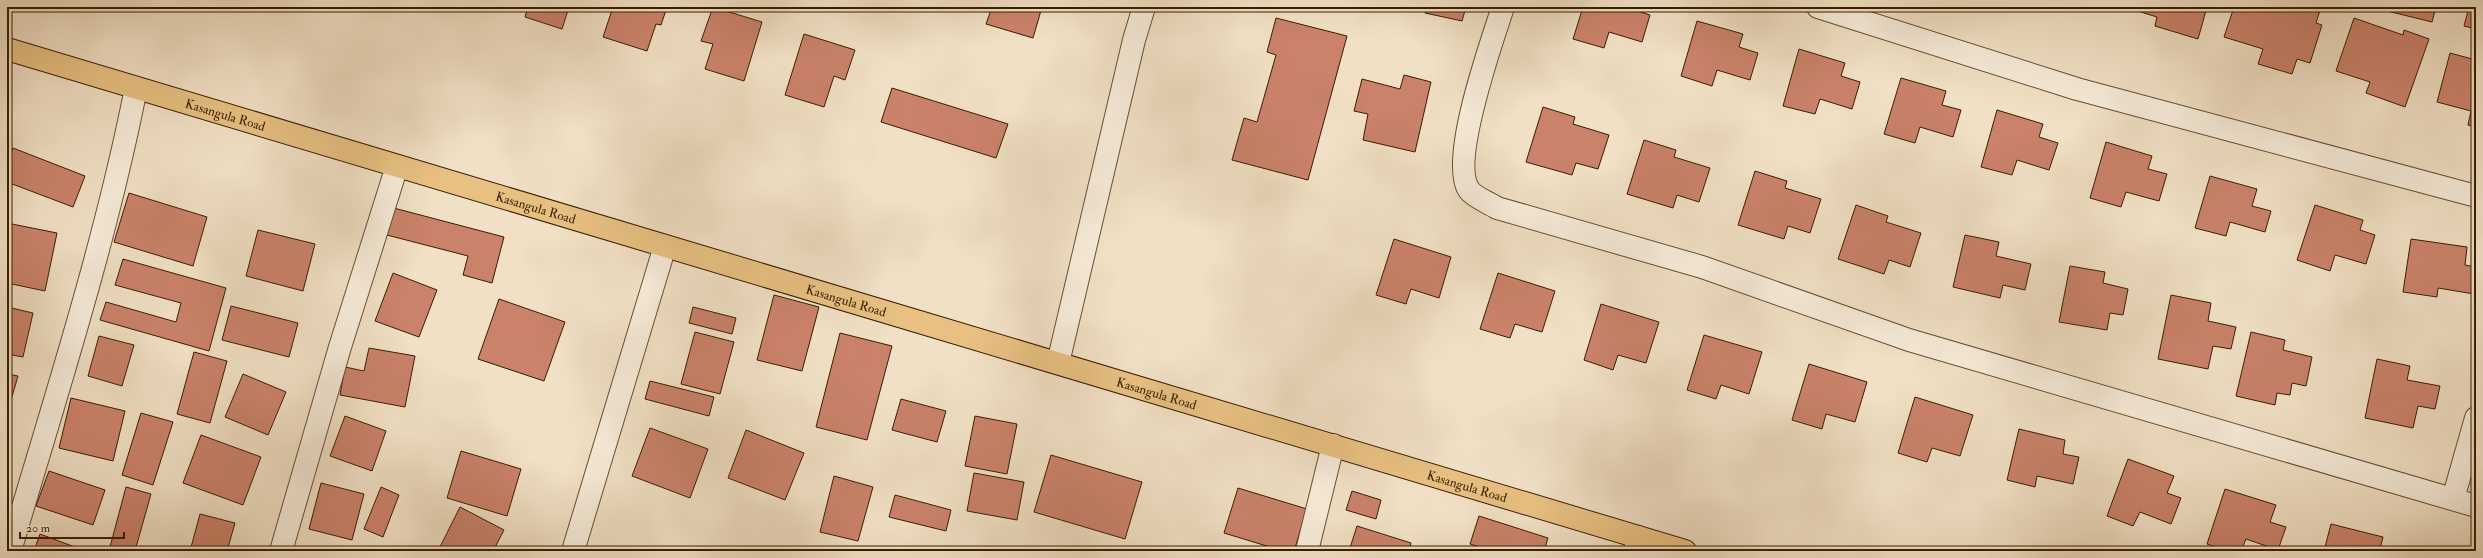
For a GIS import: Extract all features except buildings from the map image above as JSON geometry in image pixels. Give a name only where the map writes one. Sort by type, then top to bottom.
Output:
[{"type":"main road","name":"Kasangula Road","points":[[7,49],[1333,445],[1637,544],[1685,551]]},
{"type":"street","points":[[1058,363],[1132,47],[1144,7]]},
{"type":"street","points":[[1503,7],[1474,102],[1464,150],[1464,175],[1469,190],[1497,208],[1702,267],[1909,340],[2476,506]]},
{"type":"street","points":[[1818,7],[2077,88],[2476,196]]},
{"type":"street","points":[[10,551],[95,262],[122,159],[136,88]]},
{"type":"street","points":[[281,551],[340,347],[397,166]]},
{"type":"street","points":[[573,551],[665,246]]},
{"type":"street","points":[[2453,499],[2476,418]]},
{"type":"street","points":[[1306,551],[1333,445]]}]
